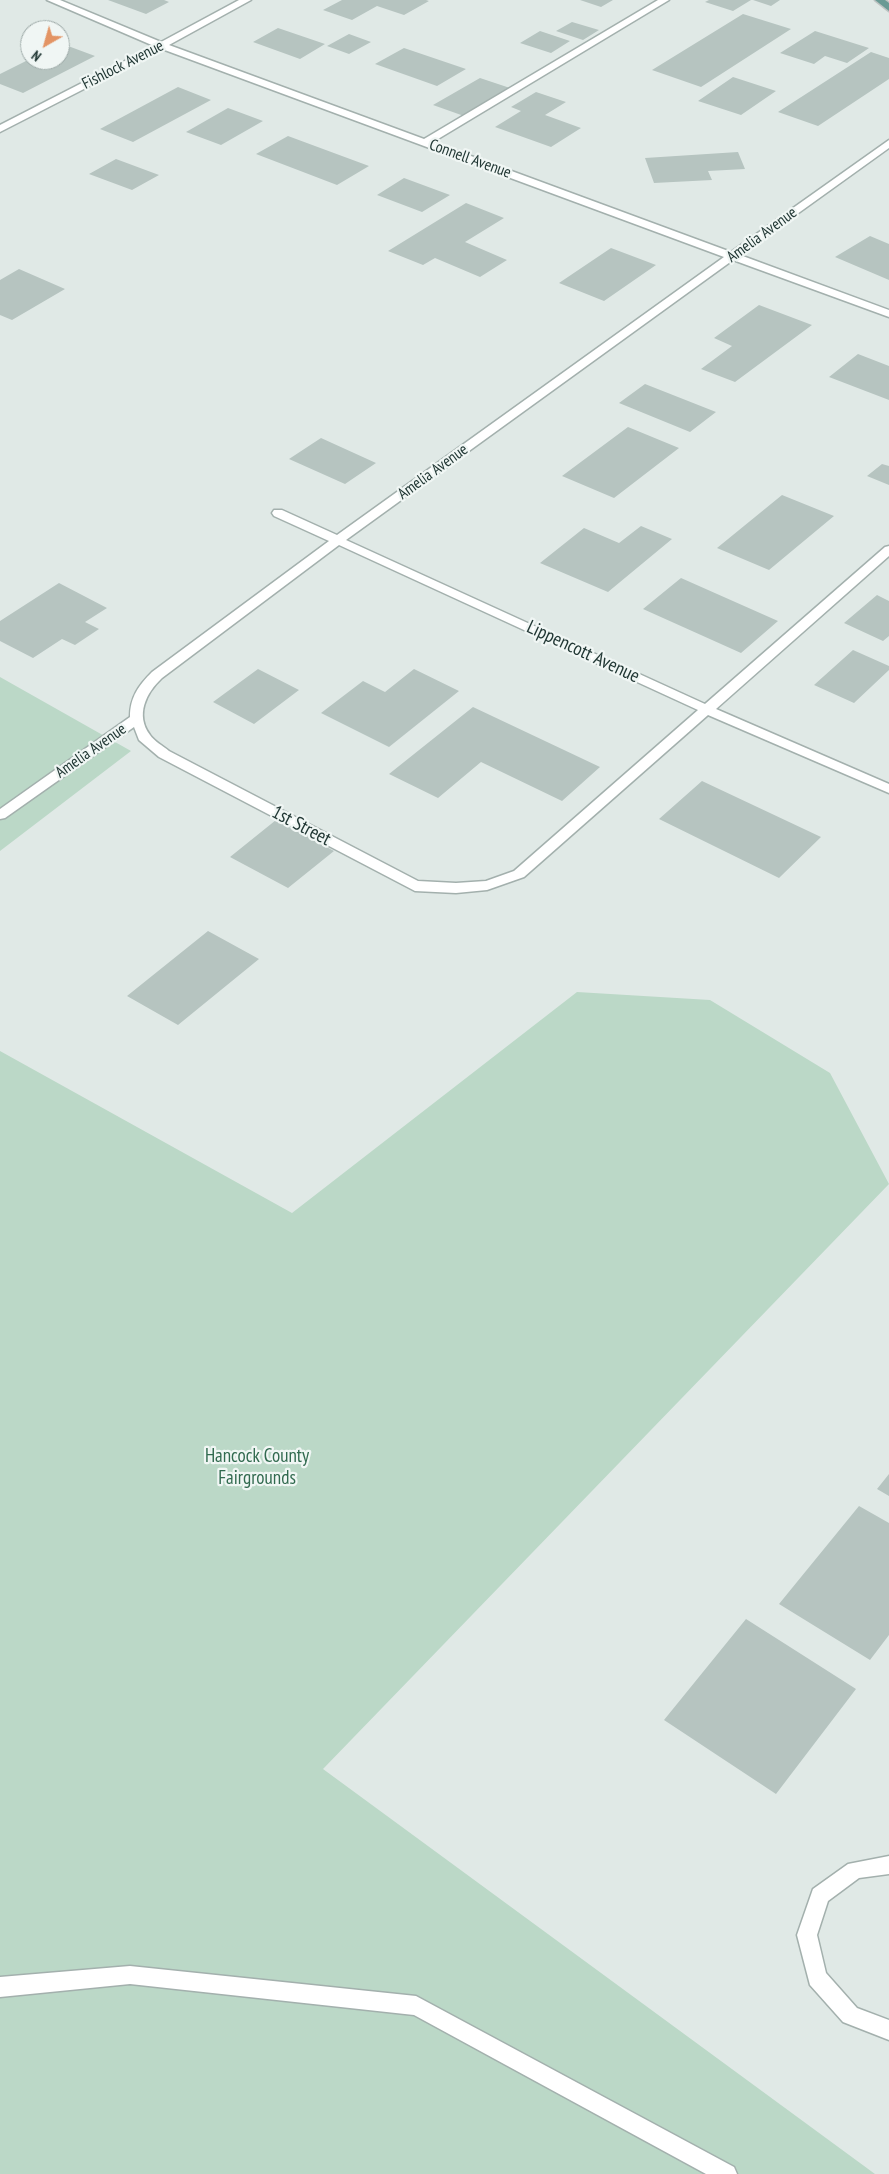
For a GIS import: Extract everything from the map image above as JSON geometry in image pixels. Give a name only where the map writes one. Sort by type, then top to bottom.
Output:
[{"type":"main road","points":[[880,0],[889,8]]},
{"type":"street","name":"Connell Avenue","points":[[52,0],[162,46],[187,53],[889,314]]},
{"type":"street","name":"Fishlock Avenue","points":[[0,129],[162,46],[246,0]]},
{"type":"street","points":[[425,143],[664,0]]},
{"type":"street","name":"Amelia Avenue","points":[[0,815],[137,718],[136,703],[146,686],[157,675],[337,541],[889,144]]},
{"type":"street","name":"Lippencott Avenue","points":[[278,513],[706,709],[889,790]]},
{"type":"street","name":"1st Street","points":[[137,718],[144,737],[164,754],[415,886],[456,888],[487,885],[519,874],[889,550]]},
{"type":"street","points":[[889,1865],[855,1870],[820,1895],[807,1935],[817,1978],[850,2015],[889,2030]]},
{"type":"street","points":[[0,1987],[130,1975],[416,2006],[727,2174]]},
{"type":"green space","points":[[0,677],[131,751],[0,851]]},
{"type":"green space","name":"Hancock County Fairgrounds","points":[[577,992],[710,1000],[830,1073],[889,1184],[323,1769],[875,2174],[0,2174],[0,1051],[292,1213]]},
{"type":"building","points":[[108,0],[164,0],[169,2],[146,14]]},
{"type":"building","points":[[342,0],[429,1],[404,15],[377,6],[352,20],[323,10]]},
{"type":"building","points":[[580,0],[613,0],[601,7]]},
{"type":"building","points":[[709,0],[751,0],[733,11],[705,2]]},
{"type":"building","points":[[753,0],[780,0],[771,6]]},
{"type":"building","points":[[743,14],[791,29],[701,87],[652,70]]},
{"type":"building","points":[[572,22],[599,30],[583,40],[556,31]]},
{"type":"building","points":[[278,28],[325,44],[300,59],[253,42]]},
{"type":"building","points":[[540,31],[570,41],[551,53],[520,43]]},
{"type":"building","points":[[815,31],[869,48],[847,63],[825,56],[814,64],[780,53]]},
{"type":"building","points":[[349,34],[371,42],[349,54],[327,46]]},
{"type":"building","points":[[70,47],[95,56],[70,69]]},
{"type":"building","points":[[404,48],[466,69],[437,86],[375,64]]},
{"type":"building","points":[[871,52],[889,58],[889,79],[818,126],[778,112]]},
{"type":"building","points":[[20,64],[20,70],[68,70],[23,93],[0,84],[0,74]]},
{"type":"building","points":[[733,77],[776,91],[741,115],[698,101]]},
{"type":"building","points":[[480,78],[510,88],[464,116],[433,105]]},
{"type":"building","points":[[178,87],[211,100],[133,142],[100,129]]},
{"type":"building","points":[[536,92],[566,102],[545,115],[581,128],[551,147],[495,127],[521,111],[511,107]]},
{"type":"building","points":[[228,108],[263,121],[221,145],[186,132]]},
{"type":"building","points":[[288,136],[369,166],[337,185],[256,154]]},
{"type":"building","points":[[738,152],[745,169],[708,171],[712,180],[654,183],[645,158]]},
{"type":"building","points":[[116,159],[159,175],[132,190],[89,174]]},
{"type":"building","points":[[404,178],[450,195],[422,212],[377,195]]},
{"type":"building","points":[[466,203],[504,218],[465,242],[507,260],[480,277],[435,258],[423,265],[388,251]]},
{"type":"building","points":[[870,236],[889,244],[889,280],[835,257]]},
{"type":"building","points":[[611,248],[656,265],[604,301],[559,283]]},
{"type":"building","points":[[19,269],[65,289],[12,320],[0,315],[0,280]]},
{"type":"building","points":[[759,305],[812,325],[735,382],[701,369],[732,346],[714,338]]},
{"type":"building","points":[[858,354],[889,366],[889,400],[829,377]]},
{"type":"building","points":[[645,384],[716,412],[690,432],[619,403]]},
{"type":"building","points":[[628,427],[679,448],[614,498],[562,476]]},
{"type":"building","points":[[321,438],[376,463],[345,484],[289,459]]},
{"type":"building","points":[[882,464],[889,466],[889,485],[867,476]]},
{"type":"building","points":[[782,495],[834,516],[769,570],[717,548]]},
{"type":"building","points":[[641,526],[672,539],[608,592],[540,563],[584,528],[619,543]]},
{"type":"building","points":[[681,578],[778,621],[741,653],[643,609]]},
{"type":"building","points":[[59,583],[107,608],[85,622],[99,629],[75,645],[62,639],[33,658],[0,641],[0,621]]},
{"type":"building","points":[[877,595],[889,601],[889,636],[883,641],[844,623]]},
{"type":"building","points":[[853,650],[889,666],[889,670],[854,703],[814,685]]},
{"type":"building","points":[[258,669],[299,690],[254,724],[213,702]]},
{"type":"building","points":[[414,669],[459,691],[389,747],[321,713],[363,681],[385,692]]},
{"type":"building","points":[[473,707],[600,767],[562,801],[481,762],[438,798],[389,774]]},
{"type":"building","points":[[702,781],[821,837],[779,878],[659,819]]},
{"type":"building","points":[[276,820],[334,851],[288,888],[230,857]]},
{"type":"building","points":[[208,931],[259,959],[178,1025],[127,996]]},
{"type":"building","points":[[889,1474],[889,1496],[877,1489]]},
{"type":"building","points":[[859,1506],[889,1523],[889,1635],[870,1660],[779,1604]]},
{"type":"building","points":[[746,1619],[856,1689],[776,1794],[664,1720]]}]
